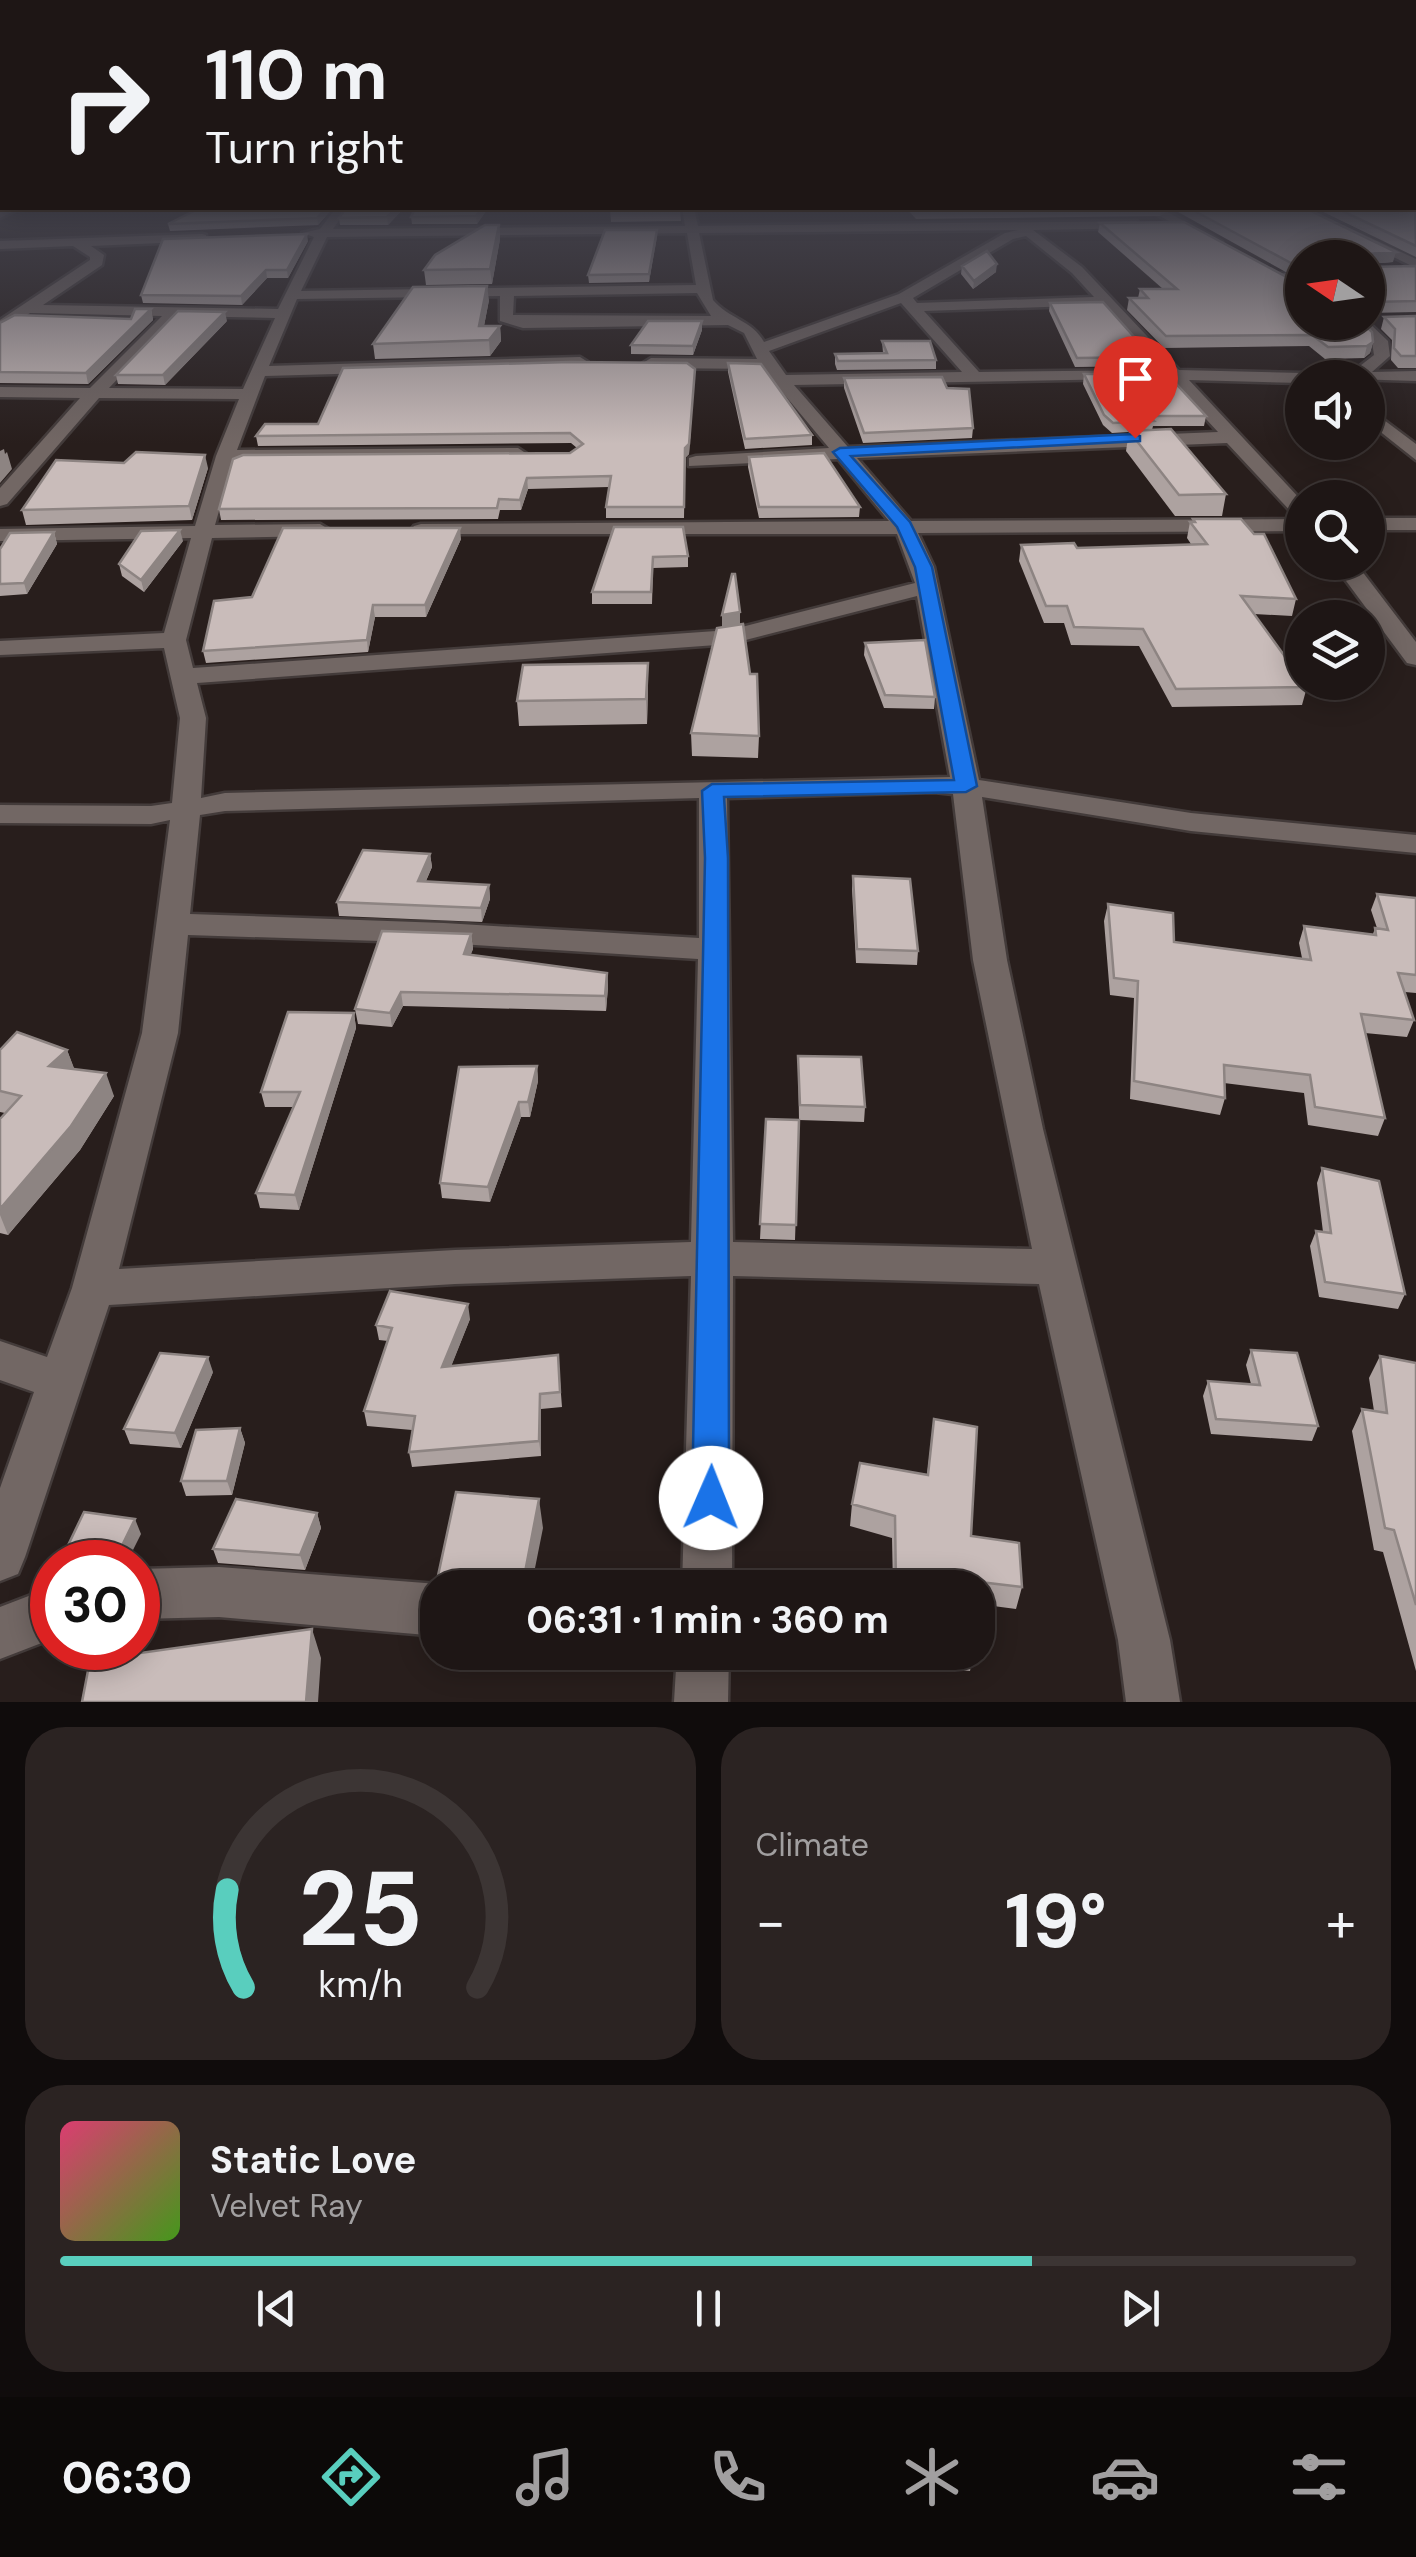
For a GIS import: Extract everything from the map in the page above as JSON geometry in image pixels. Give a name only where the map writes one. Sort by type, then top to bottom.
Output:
[{"type":"street","points":[[0,327],[63,285]]},
{"type":"street","points":[[0,1556],[94,1288],[160,1032],[193,718],[174,640],[225,456],[297,285]]},
{"type":"street","points":[[703,285],[706,302],[714,312],[750,330],[770,364],[904,526],[923,567],[966,786],[990,960],[1024,1130],[1144,1640],[1153,1702]]},
{"type":"street","points":[[770,364],[909,302],[934,285]]},
{"type":"street","points":[[1090,285],[1285,493]]},
{"type":"street","points":[[29,308],[175,311],[507,292],[704,289]]},
{"type":"street","points":[[507,292],[505,318],[522,323],[730,320]]},
{"type":"street","points":[[909,302],[1103,301]]},
{"type":"street","points":[[909,302],[974,377]]},
{"type":"street","points":[[0,500],[92,395],[175,311]]},
{"type":"street","points":[[0,392],[92,395],[603,362]]},
{"type":"street","points":[[640,362],[770,364],[974,377],[1175,374],[1285,377]]},
{"type":"street","points":[[1385,377],[1416,376]]},
{"type":"street","points":[[1385,428],[1416,454]]},
{"type":"street","points":[[696,462],[840,452],[1233,436]]},
{"type":"street","points":[[225,456],[534,454]]},
{"type":"street","points":[[1385,524],[1416,524]]},
{"type":"street","points":[[400,530],[1285,525]]},
{"type":"street","points":[[0,535],[342,530]]},
{"type":"street","points":[[1357,580],[1416,658]]},
{"type":"street","points":[[183,676],[730,637],[926,587]]},
{"type":"street","points":[[1386,619],[1416,619]]},
{"type":"street","points":[[0,648],[174,640]]},
{"type":"street","points":[[0,814],[115,817],[225,802],[966,786],[1191,822],[1416,844]]},
{"type":"street","points":[[707,1570],[712,791]]},
{"type":"street","points":[[173,924],[444,933],[714,949]]},
{"type":"street","points":[[94,1288],[712,1258],[960,1261],[1058,1268]]},
{"type":"street","points":[[0,1360],[60,1382]]},
{"type":"street","points":[[160,1593],[219,1592],[420,1609]]},
{"type":"street","points":[[0,1633],[30,1621]]},
{"type":"street","points":[[701,1702],[702,1670]]},
{"type":"building","points":[[145,285],[251,285],[241,296],[141,295]]},
{"type":"building","points":[[1285,285],[1285,335],[1166,336],[1129,298],[1148,298],[1140,289]]},
{"type":"building","points":[[1385,285],[1416,285],[1416,301],[1385,302]]},
{"type":"building","points":[[487,286],[479,326],[500,326],[489,340],[373,344],[413,287]]},
{"type":"building","points":[[1103,302],[1152,357],[1077,358],[1050,303]]},
{"type":"building","points":[[135,309],[151,309],[86,373],[0,372],[0,323],[15,315],[131,319]]},
{"type":"building","points":[[178,311],[225,312],[163,375],[116,375]]},
{"type":"building","points":[[1416,316],[1416,356],[1401,356],[1394,348],[1395,329],[1385,317]]},
{"type":"building","points":[[648,321],[702,321],[693,346],[631,345]]},
{"type":"building","points":[[1319,340],[1373,340],[1367,346],[1328,347]]},
{"type":"building","points":[[882,341],[930,341],[936,360],[838,361],[835,354],[887,353]]},
{"type":"building","points":[[687,363],[695,369],[689,444],[685,448],[684,507],[606,507],[611,476],[527,478],[520,500],[499,499],[497,508],[219,509],[233,459],[243,455],[570,453],[583,444],[570,433],[256,436],[265,424],[318,424],[343,368]]},
{"type":"building","points":[[728,363],[761,364],[812,435],[745,439]]},
{"type":"building","points":[[1084,374],[1167,374],[1206,416],[1149,416],[1154,421],[1113,423],[1104,415]]},
{"type":"building","points":[[942,377],[947,388],[969,389],[973,428],[864,433],[844,378]]},
{"type":"building","points":[[1171,429],[1226,494],[1179,495],[1129,431]]},
{"type":"building","points":[[136,452],[205,455],[189,506],[22,510],[56,460],[124,463]]},
{"type":"building","points":[[824,453],[860,507],[759,507],[749,457]]},
{"type":"building","points":[[1193,519],[1241,519],[1254,534],[1264,534],[1296,599],[1241,596],[1285,657],[1285,687],[1176,689],[1143,629],[1074,627],[1067,606],[1046,606],[1021,545],[1074,543],[1077,548],[1207,544],[1190,522],[1195,522]]},
{"type":"building","points":[[614,527],[683,527],[688,556],[653,557],[651,592],[592,592]]},
{"type":"building","points":[[283,528],[460,528],[425,605],[373,605],[367,640],[203,651],[214,601],[252,597]]},
{"type":"building","points":[[180,530],[141,580],[119,564],[141,531]]},
{"type":"building","points":[[54,532],[24,583],[0,584],[0,549],[10,533]]},
{"type":"building","points":[[732,574],[740,612],[722,615]]},
{"type":"building","points":[[743,624],[750,674],[757,674],[759,736],[691,733],[717,628]]},
{"type":"building","points":[[925,640],[935,697],[885,695],[865,643]]},
{"type":"building","points":[[648,663],[646,699],[517,701],[523,665]]},
{"type":"building","points":[[363,850],[430,854],[418,881],[489,885],[481,908],[337,902]]},
{"type":"building","points":[[853,876],[910,879],[918,951],[857,949]]},
{"type":"building","points":[[1377,894],[1416,898],[1416,975],[1398,973],[1414,1020],[1361,1014],[1385,1118],[1315,1107],[1310,1075],[1224,1065],[1225,1098],[1134,1081],[1138,981],[1114,978],[1108,904],[1173,913],[1174,942],[1311,960],[1304,926],[1376,935],[1375,928],[1388,930]]},
{"type":"building","points":[[382,931],[471,934],[464,954],[607,973],[605,996],[401,992],[390,1013],[355,1009]]},
{"type":"building","points":[[288,1012],[354,1013],[295,1195],[256,1193],[300,1092],[261,1092]]},
{"type":"building","points":[[17,1032],[67,1050],[49,1066],[106,1073],[71,1126],[0,1209],[0,1119],[21,1096],[0,1091],[0,1050]]},
{"type":"building","points":[[798,1056],[861,1057],[865,1107],[800,1105]]},
{"type":"building","points":[[537,1066],[528,1102],[519,1102],[488,1187],[440,1183],[459,1067]]},
{"type":"building","points":[[766,1119],[799,1120],[796,1225],[760,1224]]},
{"type":"building","points":[[1322,1168],[1379,1181],[1405,1294],[1325,1282],[1316,1231],[1331,1233]]},
{"type":"building","points":[[390,1291],[468,1304],[442,1367],[558,1355],[560,1392],[540,1394],[539,1441],[409,1452],[415,1416],[364,1411],[392,1328],[376,1325]]},
{"type":"building","points":[[1251,1350],[1297,1353],[1318,1426],[1216,1419],[1208,1381],[1260,1385]]},
{"type":"building","points":[[160,1353],[208,1357],[175,1433],[124,1429]]},
{"type":"building","points":[[1380,1356],[1416,1363],[1416,1605],[1394,1530],[1385,1528],[1362,1409],[1387,1413]]},
{"type":"building","points":[[934,1419],[977,1427],[971,1536],[1019,1543],[1022,1587],[995,1584],[995,1570],[896,1570],[895,1516],[852,1504],[860,1463],[928,1475]]},
{"type":"building","points":[[240,1428],[227,1481],[181,1481],[196,1430]]},
{"type":"building","points":[[456,1492],[539,1499],[525,1570],[439,1570]]},
{"type":"building","points":[[236,1499],[317,1513],[300,1555],[213,1549]]},
{"type":"building","points":[[84,1512],[135,1519],[125,1540],[71,1540]]},
{"type":"building","points":[[312,1629],[306,1702],[82,1702],[88,1670],[160,1670],[160,1650]]},
{"type":"route","points":[[711,1498],[716,858],[712,791],[966,786],[923,567],[904,526],[840,452],[1135,438]]}]
